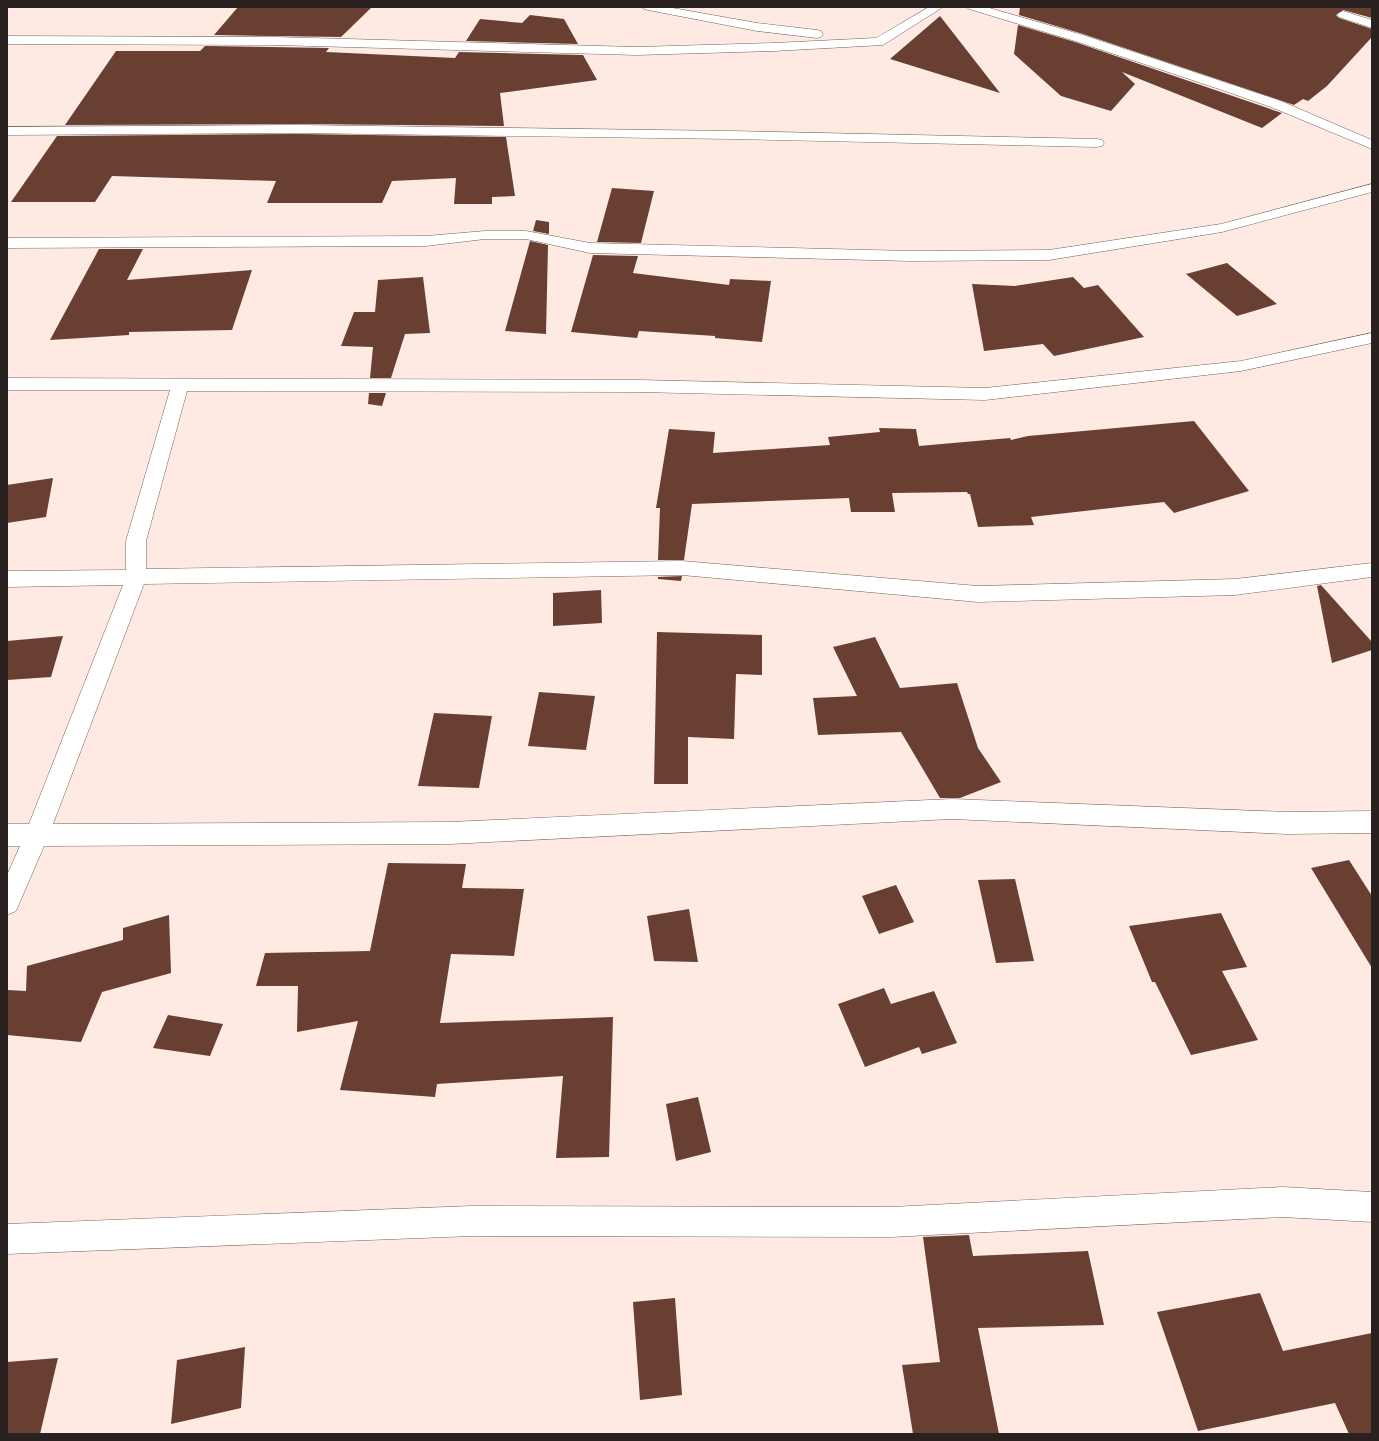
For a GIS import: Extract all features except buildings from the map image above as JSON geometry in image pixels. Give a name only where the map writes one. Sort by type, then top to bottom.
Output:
[{"type":"street","points":[[648,7],[757,27],[880,42]]},
{"type":"street","points":[[7,40],[275,41],[637,51],[880,42],[937,7]]},
{"type":"street","points":[[973,7],[1007,19],[1026,22],[1079,38],[1224,86],[1276,104],[1372,145]]},
{"type":"street","points":[[1343,15],[1372,24]]},
{"type":"street","points":[[7,131],[337,130],[732,135],[1097,143]]},
{"type":"street","points":[[7,243],[426,241],[486,234],[526,235],[590,248],[911,256],[1049,255],[1222,228],[1372,188]]},
{"type":"street","points":[[7,384],[639,386],[986,394],[1241,366],[1372,338]]},
{"type":"street","points":[[7,903],[37,834],[136,578],[136,541],[180,384]]},
{"type":"street","points":[[7,579],[682,568],[978,594],[1235,587],[1372,570]]},
{"type":"street","points":[[7,836],[37,834],[450,833],[952,809],[1286,823],[1372,822]]},
{"type":"street","points":[[7,1239],[472,1221],[891,1222],[1283,1202],[1372,1207]]}]
